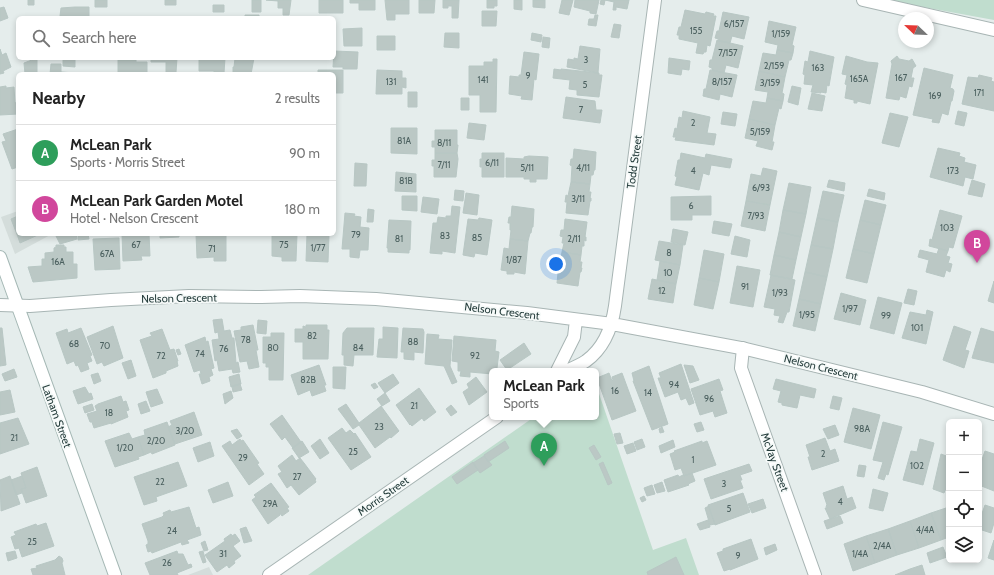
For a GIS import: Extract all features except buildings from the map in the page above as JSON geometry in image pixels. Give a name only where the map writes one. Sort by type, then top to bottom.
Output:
[{"type":"street","name":"Todd Street","points":[[612,324],[655,0]]},
{"type":"street","points":[[863,0],[994,30]]},
{"type":"street","name":"Latham Street","points":[[0,257],[115,575]]},
{"type":"street","name":"Nelson Crescent","points":[[0,305],[30,306],[189,296],[307,296],[446,304],[612,324],[743,348],[922,392],[994,414]]},
{"type":"street","points":[[558,368],[574,337],[576,320]]},
{"type":"street","points":[[572,368],[586,361],[600,348],[612,324]]},
{"type":"street","name":"McVay Street","points":[[743,348],[741,368],[815,575]]},
{"type":"street","name":"Morris Street","points":[[269,575],[493,420]]},
{"type":"shaded area","points":[[16,212],[16,236],[48,236],[15,254],[1,217]]},
{"type":"shaded area","points":[[209,567],[213,575],[188,575]]},
{"type":"green space","points":[[890,0],[994,0],[994,20],[901,3]]},
{"type":"green space","points":[[599,394],[653,550],[686,538],[699,575],[308,575],[530,420],[599,420]]},
{"type":"place","name":"McLean Park Garden Motel","points":[[977,263]]},
{"type":"place","name":"McLean Park","points":[[544,466]]}]
